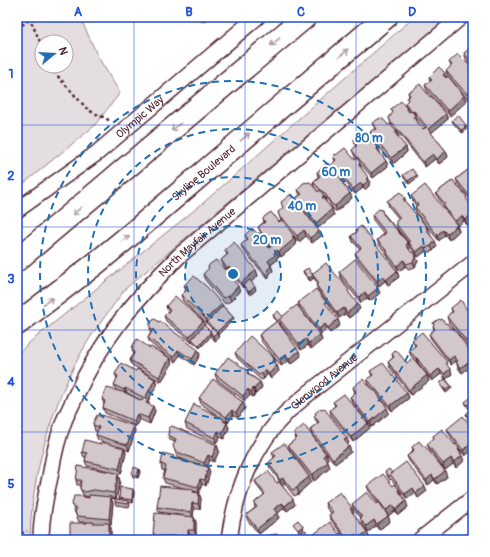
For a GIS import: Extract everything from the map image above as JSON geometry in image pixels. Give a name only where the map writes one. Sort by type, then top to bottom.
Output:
[{"type":"main road","points":[[17,260],[305,17]]},
{"type":"main road","name":"Skyline Boulevard","points":[[17,324],[129,236],[386,17]]},
{"type":"street","name":"Olympic Way","points":[[17,210],[97,152],[257,17]]},
{"type":"street","name":"North Mayfair Avenue","points":[[41,540],[41,528],[46,496],[64,421],[96,356],[113,329],[156,279],[179,256],[461,17]]},
{"type":"street","name":"Glenwood Avenue","points":[[230,540],[231,524],[244,477],[255,455],[269,434],[288,412],[321,384],[473,264]]},
{"type":"street","points":[[420,540],[473,498]]},
{"type":"path","points":[[17,29],[30,18],[37,34]]},
{"type":"path","points":[[56,74],[88,110],[126,128]]},
{"type":"shaded area","points":[[17,17],[80,17],[98,57],[120,93],[94,126],[17,189]]},
{"type":"shaded area","points":[[414,17],[448,17],[125,289],[89,339],[73,368],[63,391],[53,415],[39,465],[31,515],[30,540],[17,540],[17,355],[30,342],[202,204]]},
{"type":"building","points":[[473,43],[473,64],[464,53]]},
{"type":"building","points":[[458,54],[473,69],[473,89],[467,94],[446,71],[452,65],[449,62]]},
{"type":"building","points":[[439,67],[445,73],[443,75],[446,78],[448,76],[464,96],[448,111],[425,85],[432,80],[429,77]]},
{"type":"building","points":[[420,84],[446,114],[428,129],[446,151],[437,159],[433,154],[423,162],[391,123],[389,118],[393,112],[391,109],[401,101],[409,112],[412,112],[405,103],[408,100],[407,98],[410,96],[408,92]],"holes":[[[414,111],[427,127],[423,129],[413,117],[415,115],[412,112]]]},
{"type":"building","points":[[458,115],[466,125],[462,130],[452,120]]},
{"type":"building","points":[[380,118],[383,119],[388,125],[390,124],[406,147],[391,158],[370,132],[377,129],[372,123]]},
{"type":"building","points":[[364,133],[373,144],[375,143],[378,146],[377,149],[386,161],[371,173],[352,150],[357,145],[354,139]]},
{"type":"building","points":[[345,148],[355,160],[357,158],[360,162],[359,165],[368,177],[366,179],[368,181],[363,185],[361,183],[353,189],[339,174],[338,175],[342,180],[341,181],[350,193],[335,206],[313,182],[320,176],[317,172],[326,164],[329,164],[334,172],[336,171],[331,165],[336,160],[333,156]]},
{"type":"building","points":[[473,166],[473,200],[456,179]]},
{"type":"building","points":[[412,169],[417,175],[408,181],[403,175]]},
{"type":"building","points":[[453,180],[467,197],[466,198],[473,208],[473,213],[465,220],[462,216],[455,221],[443,205],[445,204],[436,193]]},
{"type":"building","points":[[310,182],[318,192],[320,190],[324,196],[322,197],[332,209],[316,223],[296,198],[302,194],[298,190],[303,183]]},
{"type":"building","points":[[425,185],[457,225],[447,234],[443,230],[437,235],[415,207],[418,205],[411,196]]},
{"type":"building","points":[[400,192],[405,198],[403,199],[427,227],[427,231],[435,241],[431,246],[425,248],[424,246],[416,252],[396,224],[396,221],[400,218],[387,201]]},
{"type":"building","points":[[291,194],[319,231],[310,238],[304,230],[297,236],[284,220],[280,218],[278,212],[283,208],[281,202]]},
{"type":"building","points":[[379,209],[382,210],[383,214],[408,243],[406,245],[416,256],[413,262],[406,264],[404,260],[397,266],[387,253],[388,252],[377,240],[386,233],[372,215]]},
{"type":"building","points":[[271,212],[279,222],[282,220],[294,236],[292,237],[294,239],[279,252],[278,250],[274,253],[275,255],[268,261],[271,266],[267,270],[268,272],[266,274],[241,245],[248,239],[245,235],[252,228],[262,238],[264,237],[268,242],[266,244],[269,248],[273,245],[258,227],[265,222],[263,219]]},
{"type":"building","points":[[361,226],[397,271],[386,280],[383,276],[377,281],[355,253],[361,248],[351,236],[357,232],[356,230]]},
{"type":"building","points":[[234,242],[256,270],[241,283],[229,267],[227,268],[221,260],[228,254],[225,250]]},
{"type":"building","points":[[355,259],[378,288],[368,296],[365,292],[359,297],[339,272]]},
{"type":"building","points":[[216,260],[225,270],[227,268],[230,273],[228,274],[238,286],[229,296],[223,298],[203,274],[209,268],[208,267],[210,264]]},
{"type":"building","points":[[326,263],[348,289],[349,293],[358,304],[347,313],[344,308],[337,313],[316,285],[319,283],[312,274]]},
{"type":"building","points":[[308,268],[313,276],[309,278],[303,271]]},
{"type":"building","points":[[194,276],[207,287],[222,304],[206,319],[181,295],[188,289],[184,285]]},
{"type":"building","points":[[250,280],[255,287],[249,292],[243,285]]},
{"type":"building","points":[[316,289],[338,319],[328,328],[325,324],[319,329],[298,303]]},
{"type":"building","points":[[175,296],[203,321],[189,337],[164,316],[170,310],[166,306]]},
{"type":"building","points":[[473,299],[473,310],[468,303]]},
{"type":"building","points":[[461,300],[467,310],[473,313],[473,339],[468,343],[447,317],[453,312],[451,308]]},
{"type":"building","points":[[297,305],[320,335],[309,343],[306,339],[299,344],[279,319]]},
{"type":"building","points":[[223,306],[233,317],[217,332],[207,322]]},
{"type":"building","points":[[278,311],[283,317],[277,321],[273,315]]},
{"type":"building","points":[[155,319],[159,322],[160,321],[198,350],[192,359],[178,350],[173,357],[148,338],[153,330],[150,328],[150,322]]},
{"type":"building","points":[[439,319],[442,319],[446,324],[447,323],[451,329],[453,328],[473,355],[473,361],[469,364],[467,363],[460,368],[456,362],[458,361],[454,356],[449,360],[429,334],[435,329],[433,323]]},
{"type":"building","points":[[277,321],[299,351],[289,359],[286,355],[280,360],[259,335]]},
{"type":"building","points":[[204,325],[210,333],[199,346],[192,339]]},
{"type":"building","points":[[213,328],[217,332],[213,336],[210,331]]},
{"type":"building","points":[[422,332],[447,362],[446,363],[450,369],[444,374],[439,369],[430,376],[417,358],[409,351],[416,345],[412,340]]},
{"type":"building","points":[[250,336],[274,358],[272,361],[277,365],[269,374],[265,369],[259,375],[235,353]]},
{"type":"building","points":[[137,339],[150,348],[151,347],[170,358],[159,377],[130,360],[135,352],[132,350]]},
{"type":"building","points":[[396,350],[407,363],[413,358],[427,375],[409,390],[388,362],[394,357],[392,354]]},
{"type":"building","points":[[228,357],[248,371],[247,373],[260,382],[251,392],[248,389],[243,396],[215,374]]},
{"type":"building","points":[[121,363],[136,371],[137,369],[155,379],[145,398],[125,388],[124,390],[114,385],[118,376],[115,374]]},
{"type":"building","points":[[383,363],[407,393],[390,406],[367,379],[373,375],[370,371]]},
{"type":"building","points":[[213,379],[243,402],[236,413],[232,410],[226,417],[199,398]]},
{"type":"building","points":[[363,379],[373,391],[375,390],[387,408],[370,422],[350,397],[356,392],[353,387]]},
{"type":"building","points":[[445,379],[451,386],[445,390],[440,383]]},
{"type":"building","points":[[107,388],[126,393],[142,401],[143,398],[148,400],[146,403],[153,406],[148,418],[137,414],[134,421],[103,408],[105,401],[102,399]]},
{"type":"building","points":[[344,394],[368,423],[351,437],[330,410],[336,405],[333,402]]},
{"type":"building","points":[[470,398],[473,402],[467,405],[465,402]]},
{"type":"building","points":[[194,404],[224,419],[223,421],[227,423],[222,433],[218,431],[215,438],[185,423]]},
{"type":"building","points":[[321,408],[324,408],[347,438],[344,440],[349,446],[333,459],[310,429],[319,422],[314,416],[316,414],[315,413]]},
{"type":"building","points":[[473,408],[473,423],[466,414]]},
{"type":"building","points":[[97,415],[102,417],[102,415],[134,426],[127,445],[96,435],[99,427],[93,425],[93,423]]},
{"type":"building","points":[[463,416],[473,429],[473,449],[470,445],[463,450],[447,429]]},
{"type":"building","points":[[304,425],[326,454],[323,456],[328,462],[312,475],[288,445],[297,438],[294,433]]},
{"type":"building","points":[[172,426],[217,445],[212,457],[208,455],[204,463],[175,451],[173,446],[176,439],[168,435],[169,428]]},
{"type":"building","points":[[442,429],[459,448],[458,449],[462,456],[454,462],[451,458],[443,464],[427,444],[434,438],[433,436]]},
{"type":"building","points":[[85,440],[101,444],[102,442],[124,448],[119,469],[85,461],[87,453],[82,452]]},
{"type":"building","points":[[419,441],[445,471],[435,479],[432,475],[426,480],[407,456],[414,450],[412,447]]},
{"type":"building","points":[[285,444],[309,477],[297,488],[292,490],[283,478],[280,480],[268,463],[276,456],[272,452]]},
{"type":"building","points":[[163,453],[174,456],[173,458],[208,467],[205,480],[200,479],[198,487],[163,478],[166,466],[161,464]]},
{"type":"building","points":[[406,462],[425,486],[416,493],[413,488],[405,494],[390,474]]},
{"type":"building","points":[[78,466],[117,473],[118,475],[114,493],[94,490],[85,492],[81,490],[81,480],[76,480]]},
{"type":"building","points":[[134,467],[139,469],[137,476],[132,474]]},
{"type":"building","points":[[389,469],[392,473],[389,477],[385,472]]},
{"type":"building","points":[[268,471],[277,483],[279,482],[293,499],[285,506],[282,503],[274,509],[277,513],[257,529],[246,515],[257,507],[254,503],[265,494],[255,481]]},
{"type":"building","points":[[383,474],[393,486],[395,484],[406,501],[396,510],[393,505],[386,510],[367,486]]},
{"type":"building","points":[[160,486],[193,489],[193,492],[199,493],[198,504],[192,503],[191,512],[157,507]]},
{"type":"building","points":[[120,487],[133,489],[132,500],[119,498]]},
{"type":"building","points":[[340,492],[352,508],[350,509],[367,532],[358,538],[355,534],[348,540],[329,515],[333,512],[325,503]]},
{"type":"building","points":[[367,492],[377,504],[379,502],[388,516],[377,524],[374,520],[366,526],[360,519],[362,517],[352,504]]},
{"type":"building","points":[[89,495],[111,497],[109,519],[77,516],[75,512],[77,508],[73,508],[72,504],[74,496],[84,496],[89,498]]},
{"type":"building","points":[[115,499],[129,501],[128,504],[115,502]]},
{"type":"building","points":[[155,513],[194,517],[194,530],[188,530],[188,538],[158,536],[153,533]]},
{"type":"building","points":[[298,520],[303,526],[298,530],[293,524]]},
{"type":"building","points":[[330,522],[339,534],[341,533],[346,540],[318,540],[314,534]]},
{"type":"building","points":[[70,523],[109,523],[109,540],[76,540],[76,537],[70,537]]},
{"type":"building","points":[[306,530],[306,533],[309,536],[310,535],[312,540],[294,540],[292,538],[297,534]]},
{"type":"building","points":[[277,534],[282,540],[268,540],[271,538],[270,535]]},
{"type":"building","points":[[466,534],[471,540],[458,540],[460,536]]}]
